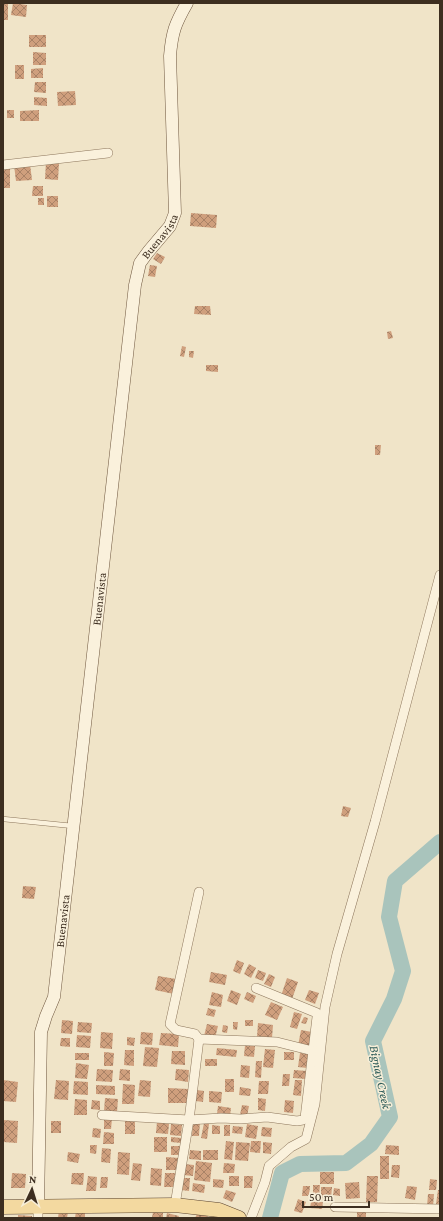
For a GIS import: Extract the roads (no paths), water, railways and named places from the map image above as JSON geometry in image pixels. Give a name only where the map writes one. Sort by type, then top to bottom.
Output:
[{"type":"main road","points":[[3,1207],[38,1212],[175,1204],[219,1210],[239,1218]]},
{"type":"street","name":"Buenavista","points":[[38,1212],[41,1032],[54,997],[136,285],[140,263],[170,226],[175,213],[170,56],[175,25],[187,3]]},
{"type":"street","points":[[3,165],[108,154]]},
{"type":"street","points":[[251,1218],[265,1182],[269,1166],[291,1148],[306,1139],[315,1104],[325,1007],[337,954],[375,822],[440,575]]},
{"type":"street","points":[[175,1204],[189,1120],[198,1039],[195,1034],[176,1030],[170,1024],[199,892]]},
{"type":"street","points":[[102,1115],[189,1120],[267,1117],[296,1121],[303,1120],[305,1118],[317,1014],[256,988]]},
{"type":"street","points":[[198,1039],[277,1042],[313,1051]]},
{"type":"street","points":[[335,1206],[440,1209]]},
{"type":"lane","points":[[3,819],[73,826]]},
{"type":"waterway","name":"Bignay Creek","points":[[270,1218],[282,1173],[300,1164],[346,1163],[371,1144],[390,1117],[373,1041],[394,999],[403,971],[389,917],[395,881],[440,842]]}]
